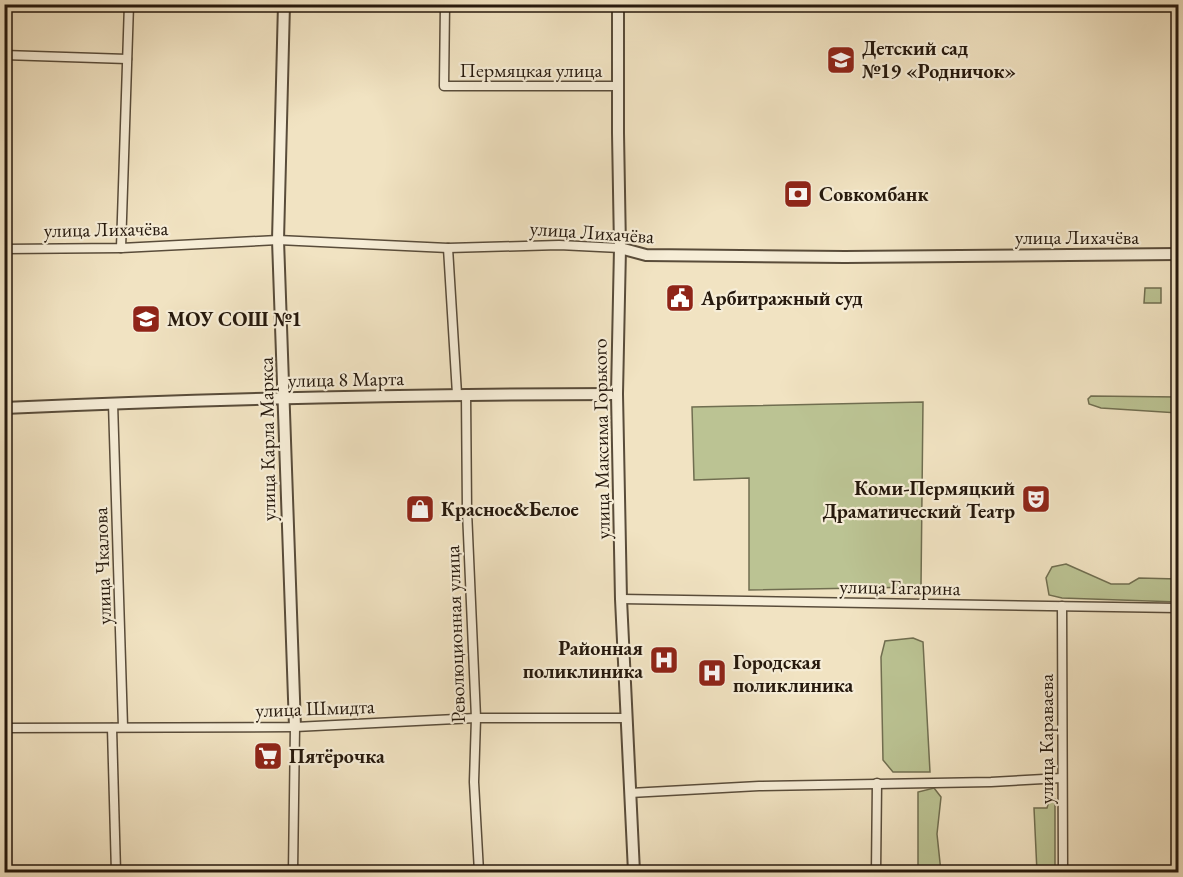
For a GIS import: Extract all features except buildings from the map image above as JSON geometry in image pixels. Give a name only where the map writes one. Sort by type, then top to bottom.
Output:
[{"type":"street","points":[[121,248],[129,4]]},
{"type":"street","name":"улица Карла Маркса","points":[[284,4],[278,240],[295,727],[293,873]]},
{"type":"street","name":"Пермяцкая улица","points":[[444,4],[444,86],[618,86]]},
{"type":"street","name":"улица Максима Горького","points":[[618,4],[620,248],[617,394],[621,599],[634,873]]},
{"type":"street","points":[[4,55],[127,59]]},
{"type":"street","name":"улица Лихачёва","points":[[4,249],[121,248],[278,240],[448,248],[558,245],[620,248],[646,255],[845,257],[1179,254]]},
{"type":"street","name":"Революционная улица","points":[[448,248],[461,394],[467,511],[476,718],[474,782],[480,873]]},
{"type":"street","name":"улица 8 Марта","points":[[4,408],[285,398],[461,394],[617,394]]},
{"type":"street","name":"улица Чкалова","points":[[113,404],[123,727]]},
{"type":"street","name":"улица Гагарина","points":[[621,599],[1179,608]]},
{"type":"street","name":"улица Караваева","points":[[1062,606],[1063,873]]},
{"type":"street","name":"улица Шмидта","points":[[4,728],[295,727],[476,718],[626,718]]},
{"type":"street","points":[[112,728],[116,873]]},
{"type":"street","points":[[630,793],[759,786],[991,782],[1062,778]]},
{"type":"street","points":[[876,873],[877,783]]},
{"type":"green space","points":[[1145,288],[1161,288],[1161,303],[1144,303]]},
{"type":"green space","points":[[1091,396],[1178,397],[1178,413],[1101,408],[1089,404],[1088,399]]},
{"type":"green space","points":[[923,402],[921,587],[749,590],[749,478],[694,480],[692,407]]},
{"type":"green space","points":[[1066,564],[1111,584],[1129,584],[1139,578],[1178,579],[1178,602],[1062,598],[1049,595],[1046,578],[1052,567]]},
{"type":"green space","points":[[913,638],[923,642],[930,772],[893,772],[883,760],[881,657],[885,641]]},
{"type":"green space","points":[[934,788],[941,797],[937,834],[941,872],[918,872],[918,792]]},
{"type":"green space","points":[[1055,799],[1055,872],[1037,872],[1034,808],[1047,808],[1049,801]]},
{"type":"place","name":"Детский сад №19 «Родничок»","points":[[841,60]]},
{"type":"place","name":"Совкомбанк","points":[[798,194]]},
{"type":"place","name":"Арбитражный суд","points":[[680,298]]},
{"type":"place","name":"МОУ СОШ №1","points":[[146,319]]},
{"type":"place","name":"Коми-Пермяцкий Драматический Театр","points":[[1036,499]]},
{"type":"place","name":"Красное&Белое","points":[[420,509]]},
{"type":"place","name":"Районная поликлиника","points":[[664,660]]},
{"type":"place","name":"Городская поликлиника","points":[[712,673]]},
{"type":"place","name":"Пятёрочка","points":[[268,756]]}]
